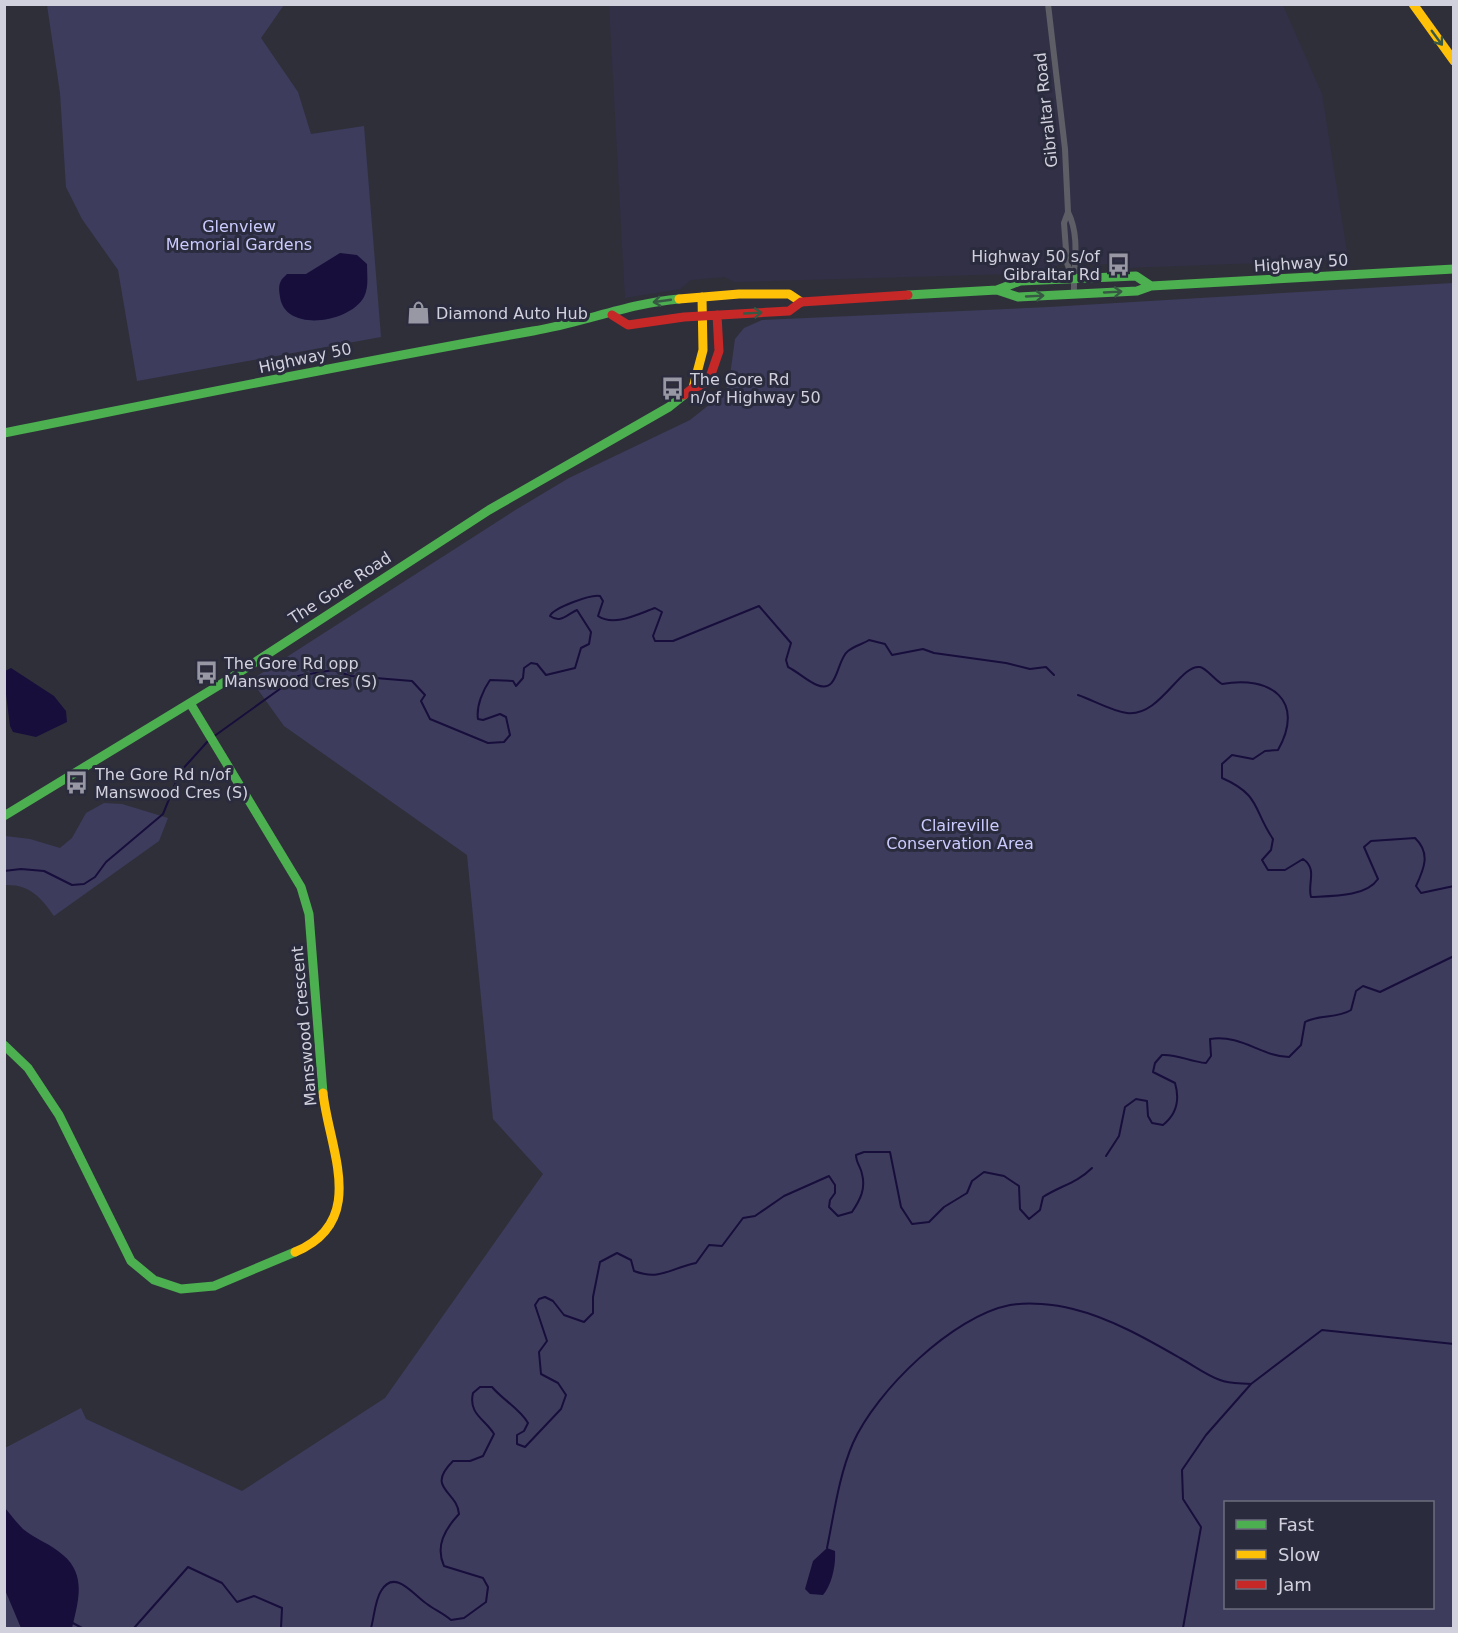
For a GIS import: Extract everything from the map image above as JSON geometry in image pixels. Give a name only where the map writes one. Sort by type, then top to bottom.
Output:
[{"type":"main road","points":[[1413,4],[1454,61]]},
{"type":"main road","name":"Highway 50","points":[[997,290],[1018,297],[1137,291],[1151,286],[1454,269]]},
{"type":"main road","name":"Highway 50","points":[[612,315],[628,325],[703,316],[789,311],[801,302],[997,290],[1020,281],[1136,276],[1151,286]]},
{"type":"main road","name":"Highway 50","points":[[4,433],[612,315],[626,307],[702,297],[789,294],[801,302]]},
{"type":"main road","points":[[693,388],[703,350],[702,297]]},
{"type":"main road","name":"The Gore Road","points":[[4,816],[190,703],[489,510],[669,407],[693,388],[708,383],[716,367],[719,343],[717,315]]},
{"type":"main road","name":"Manswood Crescent","points":[[4,1045],[28,1068],[59,1115],[131,1261],[154,1280],[181,1289],[214,1286],[307,1247],[322,1235],[335,1214],[340,1191],[340,1168],[323,1096],[309,914],[301,887],[190,703]]},
{"type":"street","name":"Gibraltar Road","points":[[1048,4],[1064,140],[1068,212],[1064,224],[1067,263],[1073,279],[1074,294]]},
{"type":"shaded area","points":[[609,5],[1283,5],[1322,94],[1347,252],[1343,260],[1124,268],[1123,263],[1093,265],[1088,263],[1057,265],[1044,273],[735,282],[725,277],[691,280],[680,289],[625,298]]},
{"type":"shaded area","points":[[340,253],[357,255],[367,264],[367,289],[364,297],[357,306],[333,318],[305,320],[293,316],[284,308],[280,297],[279,288],[282,279],[287,274],[306,274]]},
{"type":"shaded area","points":[[11,668],[54,696],[66,711],[67,722],[36,737],[13,732],[10,726],[4,678],[5,671]]},
{"type":"shaded area","points":[[5,1508],[23,1529],[63,1555],[71,1563],[79,1589],[72,1628],[21,1628],[5,1590]]},
{"type":"shaded area","points":[[827,1548],[835,1551],[831,1580],[823,1595],[810,1594],[805,1589],[813,1561]]},
{"type":"green space","name":"Glenview Memorial Gardens","points":[[47,5],[284,5],[261,38],[298,92],[311,134],[364,126],[381,337],[137,381],[118,270],[82,219],[66,187],[60,93]]},
{"type":"green space","name":"Claireville Conservation Area","points":[[1453,283],[1453,1628],[5,1628],[5,1448],[81,1408],[86,1419],[242,1491],[385,1398],[543,1174],[493,1119],[467,855],[284,726],[251,680],[569,478],[690,420],[724,393],[729,383],[735,339],[744,328],[762,320],[1049,307]]},
{"type":"green space","points":[[104,803],[122,804],[168,818],[159,841],[54,916],[44,903],[28,889],[5,885],[5,836],[30,839],[60,848],[72,838],[86,813]]},
{"type":"waterway","points":[[213,737],[298,676],[333,670],[351,676],[412,681],[425,695],[421,701],[430,719],[488,743],[504,742],[510,735],[506,717],[500,714],[483,720],[478,719],[479,704],[487,684],[490,680],[513,681],[516,686],[523,678],[524,668],[531,663],[537,664],[546,675],[575,668],[581,648],[589,644],[591,632],[577,610],[561,619],[550,616],[565,606],[595,596],[600,596],[603,601],[598,616],[604,619],[619,620],[655,608],[662,612],[653,636],[655,641],[673,641],[759,606],[791,643],[786,660],[788,667],[817,685],[829,685],[844,655],[869,640],[885,644],[892,655],[923,649],[934,653],[1006,663],[1030,669],[1046,667],[1054,675]]},
{"type":"waterway","points":[[1078,695],[1121,712],[1139,712],[1150,707],[1185,673],[1192,668],[1200,667],[1222,684],[1255,683],[1268,688],[1278,695],[1285,705],[1288,717],[1286,732],[1278,750],[1265,751],[1253,759],[1232,755],[1222,764],[1222,778],[1235,784],[1250,797],[1273,839],[1271,850],[1262,860],[1268,870],[1285,870],[1303,859],[1310,867],[1311,897],[1348,894],[1365,889],[1378,879],[1364,847],[1371,841],[1415,838],[1423,849],[1424,855],[1423,867],[1416,886],[1421,893],[1454,886]]},
{"type":"waterway","points":[[4,871],[21,869],[44,871],[72,885],[84,884],[95,877],[106,862],[163,814],[180,772],[208,741]]},
{"type":"waterway","points":[[1454,746],[1454,755]]},
{"type":"waterway","points":[[1106,1156],[1119,1136],[1125,1107],[1136,1099],[1147,1101],[1148,1116],[1152,1123],[1163,1125],[1174,1111],[1177,1101],[1175,1083],[1153,1072],[1155,1063],[1162,1055],[1206,1063],[1211,1056],[1210,1039],[1221,1038],[1289,1057],[1301,1045],[1305,1022],[1340,1015],[1351,1010],[1356,991],[1363,986],[1380,992],[1454,956]]},
{"type":"waterway","points":[[371,1628],[379,1595],[387,1584],[392,1582],[405,1586],[451,1620],[464,1618],[486,1602],[488,1587],[483,1578],[444,1566],[441,1559],[443,1538],[459,1514],[457,1506],[442,1484],[442,1478],[445,1470],[453,1461],[470,1461],[483,1456],[494,1434],[478,1416],[473,1406],[473,1393],[480,1387],[492,1387],[525,1418],[528,1423],[524,1431],[517,1435],[517,1444],[525,1447],[561,1409],[566,1395],[558,1383],[541,1374],[539,1352],[547,1341],[535,1305],[539,1299],[545,1297],[553,1301],[564,1315],[584,1322],[593,1313],[593,1297],[600,1262],[617,1253],[631,1260],[634,1271],[651,1275],[696,1263],[709,1245],[722,1246],[743,1218],[755,1216],[784,1196],[829,1176],[835,1185],[835,1193],[830,1200],[829,1207],[838,1216],[852,1212],[863,1189],[863,1179],[856,1155],[864,1152],[890,1152],[901,1207],[912,1224],[929,1222],[944,1207],[967,1193],[972,1181],[984,1172],[1004,1176],[1019,1186],[1020,1209],[1029,1219],[1040,1210],[1043,1197],[1092,1168]]},
{"type":"waterway","points":[[827,1548],[844,1468],[853,1443],[879,1401],[898,1379],[941,1340],[988,1312],[1010,1305],[1025,1304],[1073,1309],[1128,1330],[1215,1378],[1227,1382],[1251,1384]]},
{"type":"waterway","points":[[1183,1628],[1201,1527],[1183,1499],[1182,1470],[1206,1435],[1251,1384],[1322,1330],[1454,1344]]},
{"type":"waterway","points":[[134,1628],[188,1567],[222,1583],[237,1602],[254,1596],[282,1608],[281,1628]]},
{"type":"waterway","points":[[71,1622],[82,1628]]},
{"type":"traffic: fast","points":[[997,290],[1018,297],[1137,291],[1151,286],[1454,269]]},
{"type":"traffic: fast","points":[[908,295],[997,290],[1020,281],[1136,276],[1151,286]]},
{"type":"traffic: fast","points":[[4,433],[551,327],[642,305],[679,299]]},
{"type":"traffic: fast","points":[[4,816],[226,681],[489,510],[669,407],[684,395]]},
{"type":"traffic: fast","points":[[190,703],[301,887],[309,914],[323,1093]]},
{"type":"traffic: fast","points":[[4,1045],[28,1068],[59,1115],[131,1261],[154,1280],[181,1289],[214,1286],[295,1252]]},
{"type":"traffic: slow","points":[[1413,4],[1454,61]]},
{"type":"traffic: slow","points":[[679,299],[739,294],[789,294],[801,302]]},
{"type":"traffic: slow","points":[[693,388],[703,350],[702,297]]},
{"type":"traffic: slow","points":[[295,1252],[318,1239],[331,1222],[338,1203],[339,1182],[323,1093]]},
{"type":"traffic: jam","points":[[612,315],[628,325],[684,317],[789,311],[801,302],[908,295]]},
{"type":"traffic: jam","points":[[684,395],[693,388],[708,383],[719,351],[717,315]]},
{"type":"place","name":"Highway 50 s/of Gibraltar Rd","points":[[1118,265]]},
{"type":"place","name":"Diamond Auto Hub","points":[[418,313]]},
{"type":"place","name":"The Gore Rd n/of Highway 50","points":[[672,388]]},
{"type":"place","name":"The Gore Rd opp Manswood Cres (S)","points":[[206,672]]},
{"type":"place","name":"The Gore Rd n/of Manswood Cres (S)","points":[[77,783]]}]
